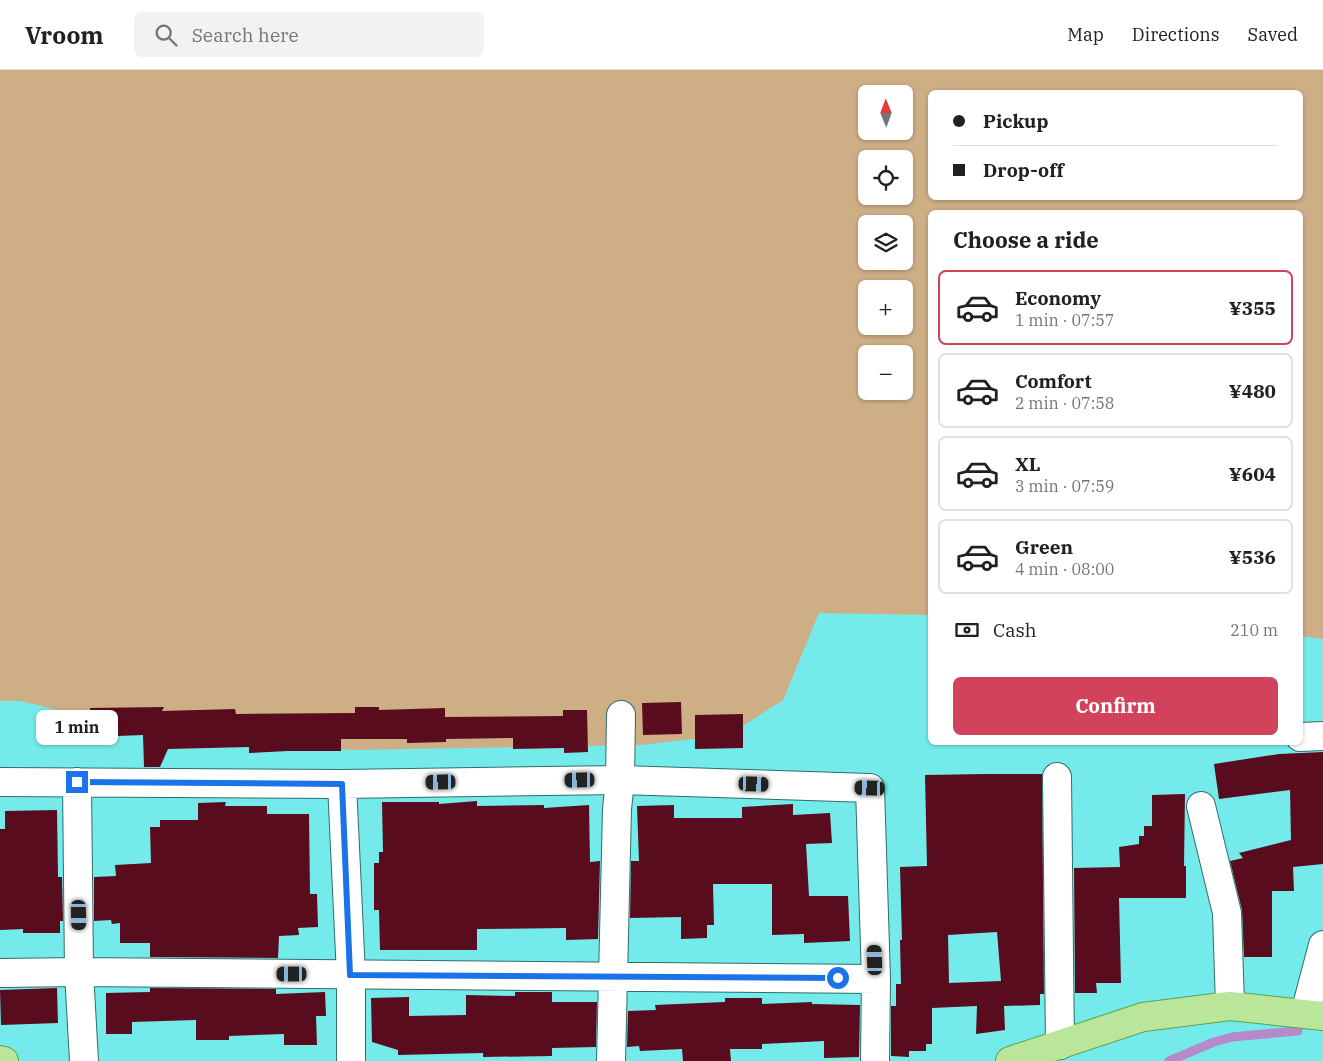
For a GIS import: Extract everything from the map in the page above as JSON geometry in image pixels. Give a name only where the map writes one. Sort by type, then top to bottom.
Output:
[{"type":"main road","points":[[1010,1061],[1143,1017],[1230,1006],[1314,1014]]},
{"type":"main road","points":[[0,1060],[4,1061]]},
{"type":"street","points":[[610,1061],[621,715]]},
{"type":"street","points":[[1303,737],[1323,736]]},
{"type":"street","points":[[1057,777],[1060,1045]]},
{"type":"street","points":[[0,782],[342,784],[620,780],[870,788],[876,979],[875,1061]]},
{"type":"street","points":[[77,782],[79,972],[84,1061]]},
{"type":"street","points":[[342,784],[350,975],[351,1061]]},
{"type":"street","points":[[1200,806],[1227,913],[1230,1006]]},
{"type":"street","points":[[1314,1014],[1323,945]]},
{"type":"street","points":[[0,973],[612,975],[876,979]]},
{"type":"shaded area","points":[[0,70],[1323,70],[1323,639],[1303,636],[1303,210],[928,210],[928,615],[819,613],[783,700],[729,735],[641,745],[352,750],[125,727],[21,701],[0,701]]},
{"type":"building","points":[[681,702],[682,734],[643,735],[642,703]]},
{"type":"building","points":[[164,707],[162,711],[235,709],[236,714],[355,713],[355,707],[379,707],[379,710],[445,708],[445,717],[563,716],[563,710],[587,710],[588,752],[564,753],[564,748],[513,749],[513,738],[446,739],[446,742],[407,743],[407,739],[341,739],[341,751],[249,753],[249,747],[168,749],[160,767],[144,767],[143,735],[91,737],[90,708]]},
{"type":"building","points":[[743,714],[743,748],[695,749],[695,715]]},
{"type":"building","points":[[1323,752],[1323,864],[1293,867],[1294,891],[1272,891],[1272,957],[1244,957],[1242,910],[1230,861],[1243,858],[1239,853],[1291,840],[1290,790],[1219,799],[1214,764],[1279,754]]},
{"type":"building","points":[[1042,774],[1044,994],[1040,994],[1040,1005],[1004,1006],[1005,1030],[976,1034],[977,1006],[932,1008],[932,1044],[926,1044],[926,1051],[909,1051],[909,1057],[891,1056],[891,1006],[896,1006],[896,984],[901,984],[900,867],[927,866],[925,775]],"holes":[[[997,932],[1001,981],[949,983],[948,935]]]},
{"type":"building","points":[[1185,794],[1184,866],[1186,866],[1186,898],[1119,898],[1121,983],[1096,983],[1097,993],[1075,993],[1074,868],[1120,867],[1119,847],[1139,844],[1139,836],[1144,836],[1144,826],[1152,826],[1152,795]]},
{"type":"building","points":[[477,801],[477,806],[544,805],[544,808],[589,805],[590,862],[600,861],[598,939],[566,940],[566,928],[477,929],[477,950],[380,950],[379,910],[374,910],[374,863],[379,863],[379,852],[383,852],[382,802],[439,802],[439,804]]},
{"type":"building","points":[[226,802],[225,806],[267,806],[267,814],[309,814],[310,894],[317,894],[318,927],[298,928],[299,935],[279,936],[278,958],[150,957],[150,943],[120,943],[120,923],[112,924],[111,920],[94,921],[94,877],[116,876],[115,865],[151,863],[150,827],[160,827],[160,820],[198,820],[198,803]]},
{"type":"building","points":[[793,804],[793,815],[830,813],[832,843],[806,844],[809,896],[848,896],[850,941],[804,943],[804,934],[772,935],[772,884],[713,884],[714,925],[707,925],[707,938],[681,939],[681,917],[630,918],[631,861],[639,861],[637,806],[674,805],[674,818],[742,818],[742,807]]},
{"type":"building","points":[[57,810],[58,877],[62,877],[63,921],[60,921],[60,933],[23,933],[23,929],[0,930],[0,829],[5,829],[5,811]]},
{"type":"building","points":[[57,988],[58,1023],[1,1025],[0,990]]},
{"type":"building","points":[[150,988],[276,989],[276,994],[325,992],[326,1016],[316,1016],[317,1045],[284,1045],[284,1034],[229,1036],[229,1040],[196,1040],[196,1020],[132,1022],[132,1034],[106,1034],[106,993],[150,992]]},
{"type":"building","points":[[515,992],[552,992],[552,1002],[597,1002],[596,1047],[552,1048],[552,1056],[483,1057],[483,1053],[398,1055],[398,1050],[372,1042],[371,998],[409,997],[409,1016],[466,1015],[466,995],[515,996]]},
{"type":"building","points":[[725,998],[762,998],[762,1004],[812,1002],[812,1004],[860,1005],[859,1057],[824,1058],[824,1041],[762,1044],[762,1049],[730,1049],[731,1061],[683,1061],[682,1049],[640,1051],[639,1046],[627,1047],[628,1011],[656,1010],[655,1005],[725,1002]]},
{"type":"waterway","points":[[1169,1061],[1214,1042],[1232,1037],[1298,1031]]},
{"type":"route","points":[[77,782],[342,784],[350,975],[612,975],[838,978]]}]
